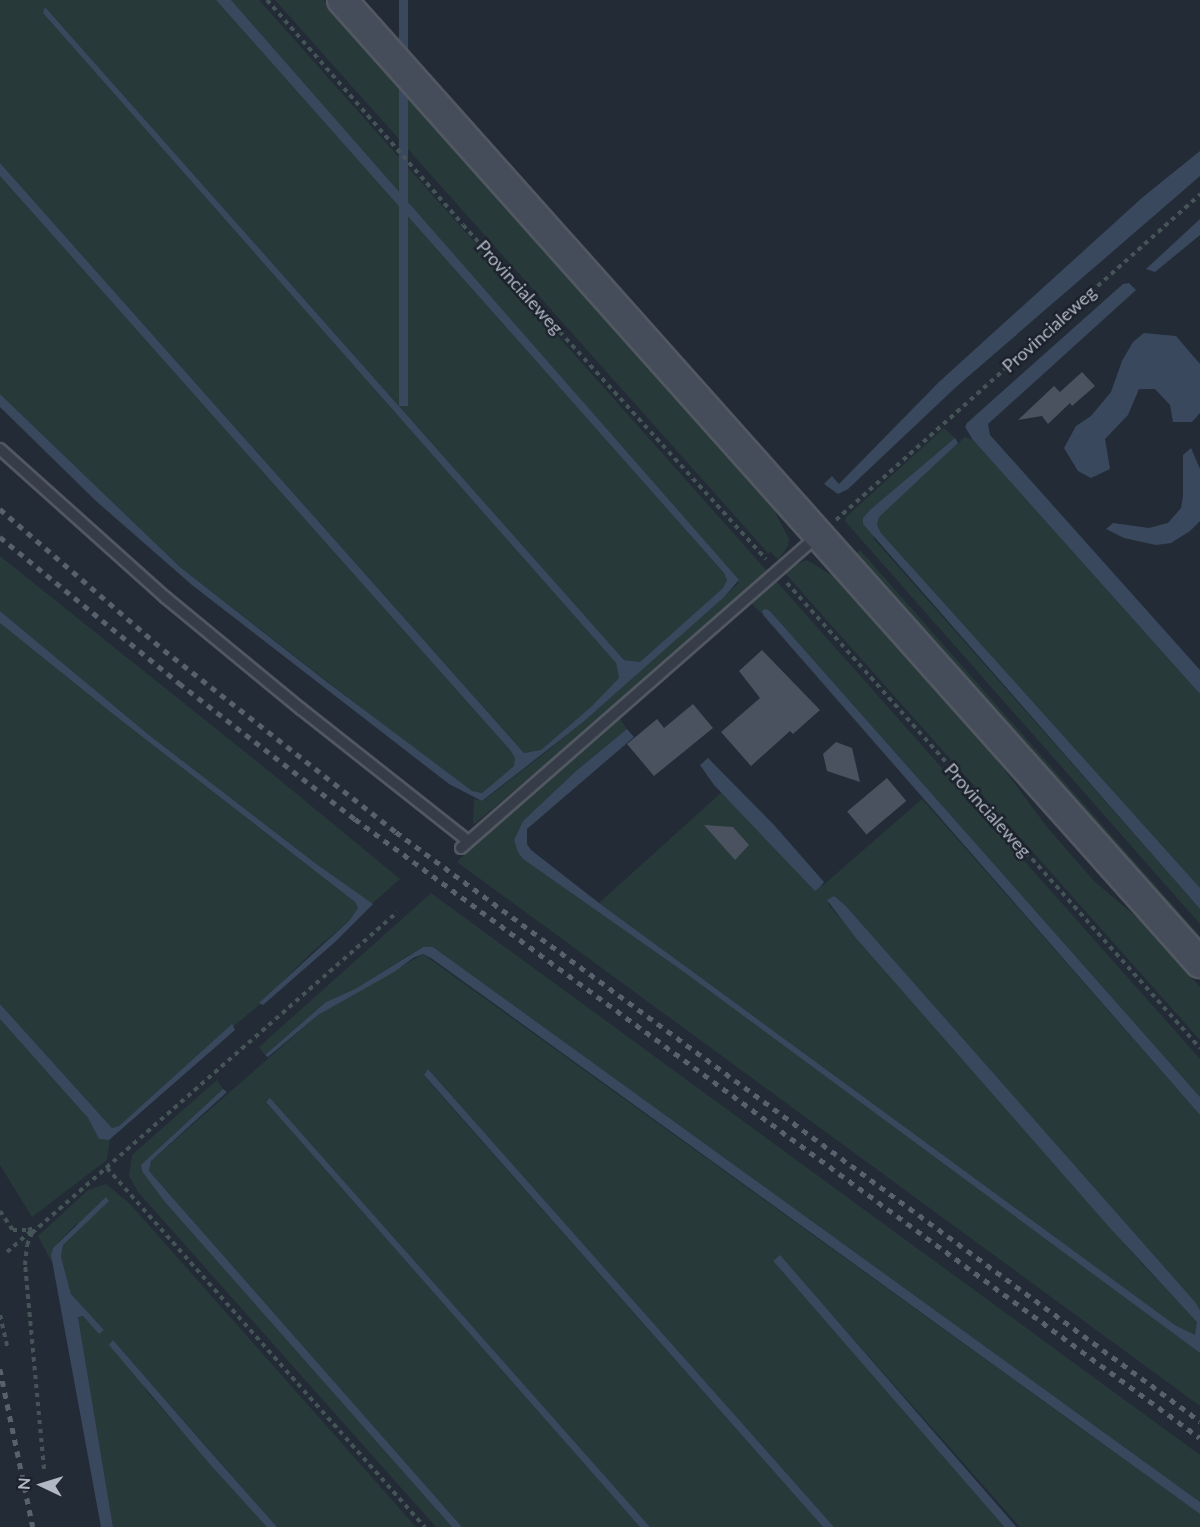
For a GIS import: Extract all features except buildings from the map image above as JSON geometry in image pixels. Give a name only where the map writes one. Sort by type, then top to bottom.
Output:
[{"type":"main road","points":[[342,0],[817,536],[1200,963]]},
{"type":"lane","points":[[0,449],[165,597],[465,844],[817,536]]},
{"type":"path","name":"Provincialeweg","points":[[267,0],[463,225],[776,571],[1200,1048]]},
{"type":"path","name":"Provincialeweg","points":[[817,536],[1200,194]]},
{"type":"path","points":[[7,1252],[107,1168],[397,912]]},
{"type":"path","points":[[107,1168],[425,1527]]},
{"type":"path","points":[[0,1211],[13,1230],[28,1230],[36,1227]]},
{"type":"path","points":[[36,1227],[27,1245],[25,1265],[44,1468]]},
{"type":"path","points":[[0,1315],[8,1349]]},
{"type":"shaded area","points":[[0,0],[216,0],[724,573],[727,580],[723,588],[640,662],[624,660],[45,7],[43,13],[616,663],[619,678],[607,693],[541,750],[524,753],[0,163]]},
{"type":"shaded area","points":[[231,0],[259,0],[767,571],[697,637],[473,825],[474,799],[483,801],[550,749],[739,583]]},
{"type":"shaded area","points":[[275,0],[324,0],[773,508],[789,539],[788,546],[778,560],[771,552],[768,553]]},
{"type":"shaded area","points":[[0,176],[510,750],[515,758],[515,766],[482,793],[472,792],[180,567],[0,394]]},
{"type":"shaded area","points":[[944,428],[955,438],[871,509],[874,539],[1200,909],[1200,924],[845,521],[846,517]]},
{"type":"shaded area","points":[[965,437],[973,440],[1200,694],[1200,889],[881,533],[877,525],[879,517],[889,505]]},
{"type":"shaded area","points":[[850,545],[857,553],[860,550],[1200,936],[1200,948],[857,561]]},
{"type":"shaded area","points":[[0,556],[400,879],[372,904],[149,735],[0,611]]},
{"type":"shaded area","points":[[807,560],[838,579],[995,757],[1047,827],[1094,881],[1141,921],[1200,987],[1200,1040],[785,573]]},
{"type":"shaded area","points":[[773,581],[777,582],[1200,1059],[1200,1097],[770,611],[762,611],[764,616],[750,602]]},
{"type":"shaded area","points":[[0,623],[355,902],[358,908],[349,921],[312,952],[260,1004],[233,1027],[231,1025],[119,1126],[112,1128],[0,1004]]},
{"type":"shaded area","points":[[618,716],[627,729],[576,771],[523,821],[514,840],[523,859],[684,972],[1200,1353],[1200,1406],[457,862],[502,818]]},
{"type":"shaded area","points":[[722,792],[821,887],[922,799],[1200,1115],[1200,1310],[845,905],[834,896],[828,904],[1142,1264],[1198,1322],[1195,1335],[1175,1325],[599,903]]},
{"type":"shaded area","points":[[431,893],[1200,1455],[1200,1502],[433,947],[422,947],[355,989],[326,1002],[265,1055],[259,1047]]},
{"type":"shaded area","points":[[423,954],[1200,1514],[1200,1527],[1020,1527],[780,1256],[775,1263],[1008,1527],[834,1527],[428,1069],[424,1076],[823,1527],[650,1527],[270,1099],[266,1102],[640,1527],[462,1527],[149,1171],[151,1161],[318,1015]]},
{"type":"shaded area","points":[[0,1019],[88,1118],[99,1139],[110,1139],[107,1160],[32,1217],[0,1165]]},
{"type":"shaded area","points":[[217,1080],[223,1089],[144,1162],[164,1201],[452,1527],[436,1527],[138,1192],[129,1176],[132,1155]]},
{"type":"shaded area","points":[[106,1184],[130,1204],[416,1527],[277,1527],[113,1340],[149,1394],[267,1527],[113,1527],[78,1317],[83,1316],[99,1333],[104,1330],[71,1294],[61,1257],[63,1245],[77,1231],[77,1223],[53,1248],[52,1263],[38,1236],[88,1190]]},
{"type":"water","points":[[216,0],[231,0],[739,580],[723,598],[583,722],[482,801],[449,784],[192,585],[96,501],[0,407],[0,394],[180,567],[472,791],[482,793],[514,766],[515,758],[510,750],[0,176],[0,163],[524,753],[541,750],[592,706],[619,678],[616,663],[43,13],[45,7],[624,660],[640,662],[723,588],[727,580],[724,573]]},
{"type":"water","points":[[399,0],[408,0],[408,406],[399,406]]},
{"type":"water","points":[[1200,151],[1200,176],[956,387],[848,489],[838,494],[824,484],[832,476],[839,484],[939,382],[1143,197]]},
{"type":"water","points":[[1200,219],[1200,235],[1155,272],[1146,269]]},
{"type":"water","points":[[1129,283],[1136,290],[988,424],[990,435],[1200,670],[1200,694],[973,440],[965,427],[1123,284]]},
{"type":"water","points":[[1144,333],[1176,336],[1200,364],[1200,413],[1192,422],[1173,422],[1170,405],[1155,389],[1139,389],[1128,415],[1105,439],[1110,469],[1091,478],[1078,471],[1064,448],[1076,426],[1091,416],[1111,392],[1122,361],[1133,342]]},
{"type":"water","points":[[955,438],[958,443],[879,517],[877,525],[881,533],[1200,888],[1200,909],[863,524],[863,518],[871,509]]},
{"type":"water","points":[[1191,448],[1200,469],[1200,521],[1190,531],[1171,543],[1156,545],[1124,538],[1106,529],[1113,523],[1149,528],[1168,523],[1181,508],[1183,455]]},
{"type":"water","points":[[765,609],[770,611],[1200,1097],[1200,1115],[764,616],[762,611]]},
{"type":"water","points":[[0,611],[149,735],[315,863],[373,904],[335,942],[263,1005],[259,1003],[349,921],[358,908],[355,902],[0,623]]},
{"type":"water","points":[[627,729],[634,737],[527,829],[527,844],[531,850],[599,903],[1175,1325],[1195,1335],[1197,1322],[1110,1228],[856,938],[827,900],[834,896],[845,905],[1195,1302],[1200,1310],[1200,1353],[684,972],[523,859],[514,840],[523,821],[576,771]]},
{"type":"water","points":[[708,758],[774,825],[824,882],[821,886],[815,891],[714,785],[700,765]]},
{"type":"water","points":[[423,947],[433,947],[1200,1502],[1200,1514],[423,954],[318,1015],[268,1057],[265,1055],[326,1002],[355,989]]},
{"type":"water","points":[[0,1004],[112,1128],[119,1126],[232,1024],[235,1030],[109,1140],[99,1139],[88,1118],[0,1019]]},
{"type":"water","points":[[428,1069],[834,1527],[823,1527],[424,1075]]},
{"type":"water","points":[[223,1089],[227,1092],[151,1161],[149,1171],[462,1527],[452,1527],[164,1201],[142,1171],[141,1165]]},
{"type":"water","points":[[270,1098],[650,1527],[640,1527],[266,1102]]},
{"type":"water","points":[[106,1197],[109,1201],[63,1245],[61,1257],[71,1294],[104,1330],[99,1334],[83,1316],[78,1317],[113,1527],[101,1527],[51,1255],[53,1248]]},
{"type":"water","points":[[780,1255],[1016,1527],[1005,1527],[773,1261]]},
{"type":"water","points":[[113,1340],[277,1527],[267,1527],[208,1462],[109,1345]]},
{"type":"railway","points":[[0,509],[164,650],[396,832],[1200,1421]]},
{"type":"railway","points":[[0,537],[179,683],[355,819],[1200,1438]]},
{"type":"railway","points":[[0,1369],[33,1527]]}]
